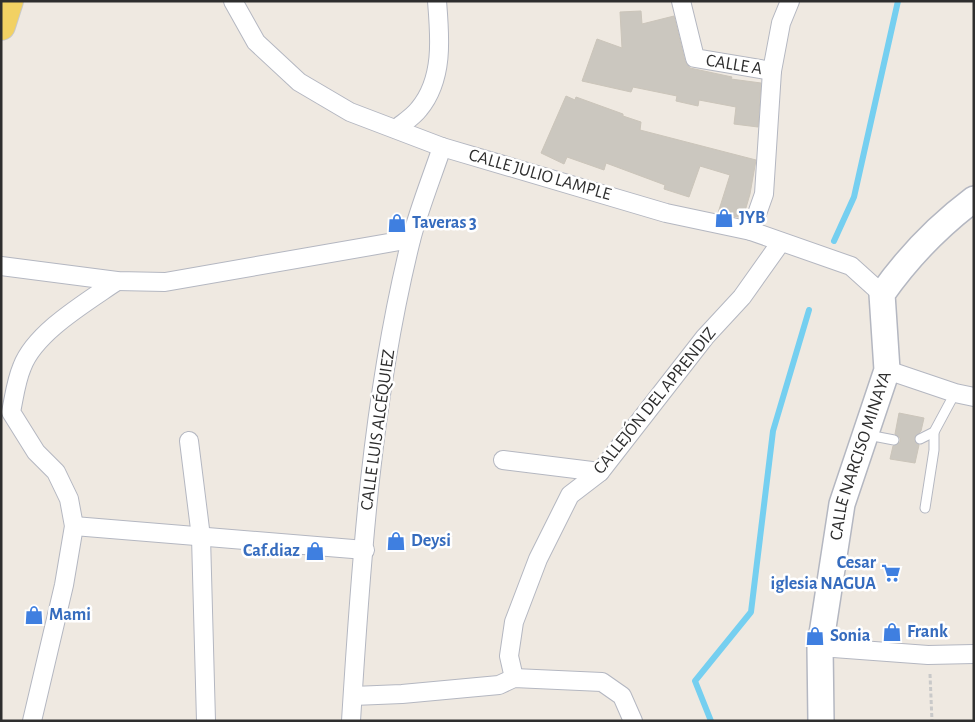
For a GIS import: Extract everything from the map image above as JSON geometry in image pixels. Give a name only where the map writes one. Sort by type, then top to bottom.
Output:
[{"type":"main road","points":[[1,26],[9,1]]},
{"type":"street","name":"CALLE JULIO LAMPLE","points":[[233,1],[256,42],[299,82],[350,112],[442,146],[666,213],[751,231],[851,266],[882,294]]},
{"type":"street","points":[[396,129],[419,108],[435,77],[440,45],[437,1]]},
{"type":"street","name":"CALLE A","points":[[680,1],[695,58],[772,71]]},
{"type":"street","points":[[751,231],[764,194],[772,71],[781,23],[790,1]]},
{"type":"street","name":"CALLE LUIS ALCÉQUIEZ","points":[[351,721],[368,490],[385,373],[411,239],[442,146]]},
{"type":"street","points":[[882,294],[908,258],[955,213],[974,199]]},
{"type":"street","points":[[1,266],[117,281],[165,282],[411,239]]},
{"type":"street","name":"CALLEJÓN DEL APRENDIZ","points":[[514,678],[509,656],[514,622],[538,559],[570,495],[600,472],[705,337],[742,297],[781,242]]},
{"type":"street","points":[[32,721],[64,585],[74,526],[69,498],[56,472],[36,452],[11,412],[22,368],[28,354],[47,334],[78,308],[117,281]]},
{"type":"street","name":"CALLE NARCISO MINAYA","points":[[821,721],[820,647],[842,504],[887,370],[882,294]]},
{"type":"street","points":[[887,370],[956,393],[974,397]]},
{"type":"street","points":[[189,441],[201,537],[206,721]]},
{"type":"street","points":[[503,460],[600,472]]},
{"type":"street","points":[[74,526],[365,550]]},
{"type":"street","points":[[820,647],[928,655],[974,654]]},
{"type":"street","points":[[353,696],[402,694],[499,685],[514,678],[602,682],[622,696],[633,721]]},
{"type":"lane","points":[[925,508],[934,450],[934,432],[956,393]]},
{"type":"lane","points":[[920,439],[934,432]]},
{"type":"lane","points":[[865,434],[894,440]]},
{"type":"path","points":[[928,655],[932,721]]},
{"type":"building","points":[[641,11],[642,24],[674,16],[685,61],[690,68],[732,77],[731,79],[761,83],[758,127],[734,124],[736,107],[699,100],[698,106],[676,101],[677,96],[633,87],[631,92],[582,81],[597,39],[622,48],[620,12]]},
{"type":"building","points":[[566,96],[575,100],[576,97],[641,122],[640,130],[756,160],[750,194],[743,218],[718,213],[730,175],[700,166],[689,197],[664,189],[665,185],[606,163],[604,170],[567,157],[564,164],[541,153]]},
{"type":"building","points":[[899,413],[924,418],[921,431],[914,438],[919,445],[915,463],[890,459],[893,446],[900,442],[900,438],[895,434]]},
{"type":"waterway","points":[[834,241],[854,197],[898,1]]},
{"type":"waterway","points":[[711,721],[695,681],[751,612],[773,431],[809,310]]},
{"type":"place","name":"JYB","points":[[724,218]]},
{"type":"place","name":"Taveras 3","points":[[397,223]]},
{"type":"place","name":"Deysi","points":[[396,541]]},
{"type":"place","name":"Caf.diaz","points":[[315,551]]},
{"type":"place","name":"Cesar iglesia NAGUA","points":[[891,573]]},
{"type":"place","name":"Mami","points":[[34,615]]},
{"type":"place","name":"Frank","points":[[892,632]]},
{"type":"place","name":"Sonia","points":[[815,636]]}]
